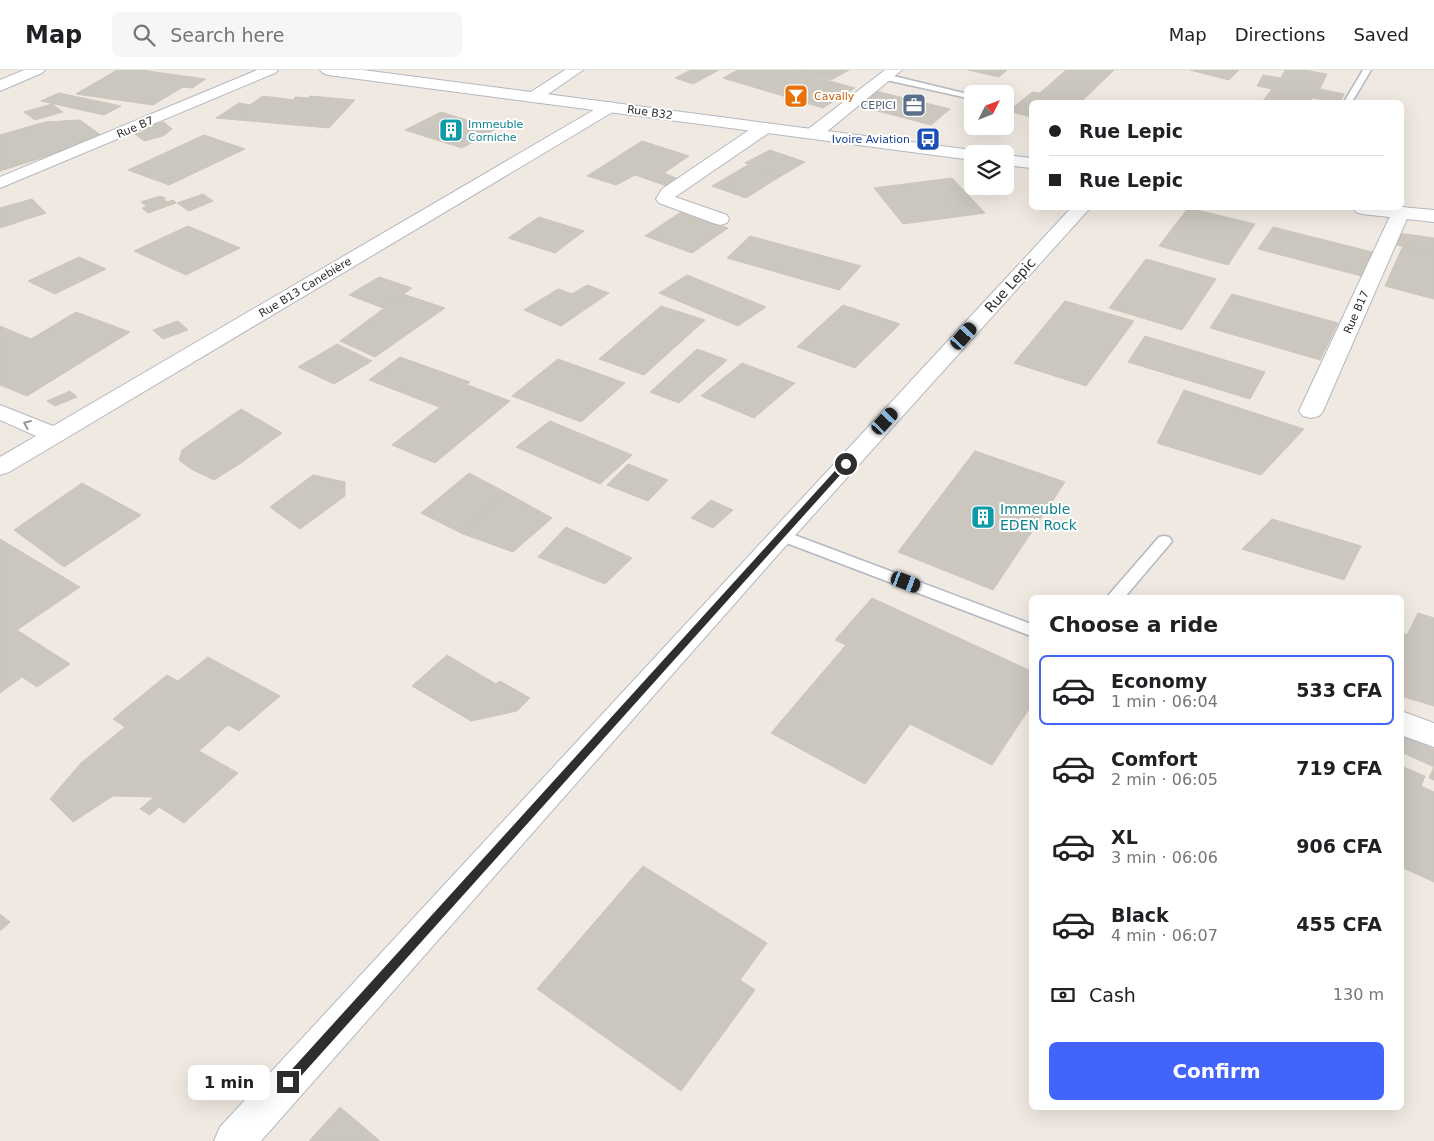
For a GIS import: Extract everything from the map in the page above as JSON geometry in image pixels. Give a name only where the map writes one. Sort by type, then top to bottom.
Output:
[{"type":"street","points":[[0,86],[36,70]]},
{"type":"street","name":"Rue B7","points":[[0,183],[270,70]]},
{"type":"street","name":"Rue B32","points":[[328,70],[964,154]]},
{"type":"street","points":[[532,98],[575,70]]},
{"type":"street","points":[[813,134],[889,74]]},
{"type":"street","name":"Rue B13 Canebière","points":[[0,467],[610,107]]},
{"type":"street","points":[[720,218],[665,200],[668,192],[764,128]]},
{"type":"street","points":[[1014,161],[1029,163]]},
{"type":"street","name":"Rue Lepic","points":[[234,1141],[781,535],[1079,210]]},
{"type":"street","points":[[1381,210],[1434,216]]},
{"type":"street","name":"Rue B17","points":[[1311,411],[1400,212]]},
{"type":"street","points":[[0,412],[55,435]]},
{"type":"street","points":[[1404,724],[1434,735]]},
{"type":"lane","points":[[1349,100],[1367,70]]},
{"type":"lane","points":[[889,74],[964,96]]},
{"type":"lane","points":[[781,535],[1029,629]]},
{"type":"lane","points":[[1117,595],[1164,541]]},
{"type":"building","points":[[117,70],[141,70],[206,79],[192,88],[183,87],[153,105],[76,94]]},
{"type":"building","points":[[691,70],[719,70],[693,84],[675,78]]},
{"type":"building","points":[[738,70],[790,70],[855,88],[823,108],[723,78]]},
{"type":"building","points":[[793,70],[849,70],[831,80]]},
{"type":"building","points":[[968,70],[1007,70],[999,77]]},
{"type":"building","points":[[1066,70],[1114,70],[1083,100],[1029,100],[1029,116],[1014,112],[1014,107],[1032,92],[1040,93]]},
{"type":"building","points":[[1190,70],[1239,70],[1229,80]]},
{"type":"building","points":[[1285,70],[1304,70],[1327,74],[1320,89],[1344,94],[1341,100],[1312,98],[1311,100],[1264,100],[1272,89],[1257,86],[1263,75],[1281,78]]},
{"type":"building","points":[[875,91],[950,109],[931,125],[855,105]]},
{"type":"building","points":[[59,93],[121,106],[104,115],[41,101]]},
{"type":"building","points":[[263,96],[294,100],[295,97],[308,98],[310,96],[355,100],[329,128],[216,118],[239,103],[250,105]]},
{"type":"building","points":[[52,104],[63,112],[35,120],[24,112]]},
{"type":"building","name":"Immeuble Corniche","points":[[441,112],[496,129],[462,148],[405,130]]},
{"type":"building","points":[[80,120],[105,138],[0,171],[0,135],[45,122]]},
{"type":"building","points":[[164,122],[172,129],[163,136],[144,141],[135,134],[143,132],[140,129]]},
{"type":"building","points":[[204,135],[245,149],[169,185],[128,170]]},
{"type":"building","points":[[642,141],[689,156],[664,173],[678,179],[667,186],[635,175],[616,185],[587,176]]},
{"type":"building","points":[[770,150],[805,162],[781,176],[745,163]]},
{"type":"building","points":[[748,165],[781,176],[746,198],[712,186]]},
{"type":"building","points":[[952,178],[964,191],[964,195],[968,195],[985,213],[903,224],[874,188]]},
{"type":"building","points":[[203,194],[213,201],[189,211],[177,203]]},
{"type":"building","points":[[160,196],[166,198],[163,198],[167,202],[173,200],[176,203],[148,213],[142,208],[147,207],[141,202]]},
{"type":"building","points":[[32,199],[46,213],[0,228],[0,208]]},
{"type":"building","points":[[1186,210],[1196,210],[1255,224],[1228,265],[1159,246]]},
{"type":"building","points":[[681,212],[728,228],[692,253],[645,236]]},
{"type":"building","points":[[539,217],[584,231],[555,253],[508,238]]},
{"type":"building","points":[[188,226],[240,248],[186,275],[134,251]]},
{"type":"building","points":[[1273,227],[1376,253],[1365,277],[1258,249]]},
{"type":"building","points":[[1398,233],[1434,238],[1434,254],[1393,244]]},
{"type":"building","points":[[750,236],[861,266],[839,290],[727,258]]},
{"type":"building","points":[[1403,246],[1434,254],[1434,299],[1385,286]]},
{"type":"building","points":[[79,257],[106,269],[55,294],[28,281]]},
{"type":"building","points":[[1146,259],[1216,279],[1182,330],[1109,308]]},
{"type":"building","points":[[687,275],[766,307],[738,326],[659,293]]},
{"type":"building","points":[[379,277],[412,288],[383,308],[349,295]]},
{"type":"building","points":[[587,285],[609,293],[561,326],[524,310],[558,289],[572,294]]},
{"type":"building","points":[[403,294],[445,308],[375,357],[340,341]]},
{"type":"building","points":[[1232,294],[1338,323],[1320,360],[1210,328]]},
{"type":"building","points":[[1065,301],[1134,321],[1086,386],[1014,363]]},
{"type":"building","points":[[843,305],[900,324],[855,368],[797,347]]},
{"type":"building","points":[[661,306],[705,320],[644,375],[599,359]]},
{"type":"building","points":[[76,312],[130,332],[27,396],[0,385],[0,326],[31,339]]},
{"type":"building","points":[[178,321],[188,330],[163,339],[153,330]]},
{"type":"building","points":[[1145,336],[1265,372],[1250,399],[1128,362]]},
{"type":"building","points":[[337,344],[372,361],[334,384],[298,367]]},
{"type":"building","points":[[697,349],[727,360],[679,403],[650,392]]},
{"type":"building","points":[[400,357],[470,382],[439,407],[369,380]]},
{"type":"building","points":[[558,359],[625,383],[581,422],[512,396]]},
{"type":"building","points":[[742,363],[795,383],[754,418],[701,396]]},
{"type":"building","points":[[468,385],[510,401],[435,463],[392,445]]},
{"type":"building","points":[[1184,390],[1304,429],[1261,475],[1157,443]]},
{"type":"building","points":[[70,391],[77,397],[55,406],[47,401]]},
{"type":"building","points":[[241,409],[282,433],[214,480],[191,469],[179,460],[182,450]]},
{"type":"building","points":[[550,421],[632,455],[600,484],[516,447]]},
{"type":"building","name":"Immeuble EDEN Rock","points":[[975,451],[1065,482],[993,590],[898,552]]},
{"type":"building","points":[[628,464],[668,480],[648,501],[607,485]]},
{"type":"building","points":[[469,473],[507,493],[463,534],[421,513]]},
{"type":"building","points":[[313,475],[345,482],[345,496],[300,529],[270,507]]},
{"type":"building","points":[[82,483],[141,515],[64,567],[14,530]]},
{"type":"building","points":[[507,493],[552,518],[513,552],[463,534]]},
{"type":"building","points":[[711,500],[733,510],[713,528],[691,518]]},
{"type":"building","points":[[1272,519],[1361,546],[1344,580],[1242,549]]},
{"type":"building","points":[[566,527],[632,558],[605,584],[538,557]]},
{"type":"building","points":[[0,539],[80,587],[17,630],[70,664],[37,687],[22,677],[0,693]]},
{"type":"building","points":[[872,598],[1029,670],[1029,709],[992,765],[910,724],[865,784],[771,733],[846,645],[835,640]]},
{"type":"building","points":[[1418,613],[1434,618],[1434,706],[1404,697],[1404,634],[1407,635]]},
{"type":"building","points":[[447,655],[496,684],[500,681],[530,698],[517,711],[471,721],[412,686]]},
{"type":"building","points":[[208,657],[280,696],[239,731],[228,725],[199,751],[238,773],[184,823],[159,807],[150,815],[140,809],[154,797],[113,796],[73,822],[50,799],[81,763],[125,727],[113,719],[167,675],[178,681]]},
{"type":"building","points":[[1404,736],[1434,749],[1434,767],[1404,753]]},
{"type":"building","points":[[1404,767],[1425,776],[1421,786],[1434,792],[1434,882],[1404,868]]},
{"type":"building","points":[[1434,767],[1434,780],[1429,778]]},
{"type":"building","points":[[643,866],[767,943],[740,980],[755,990],[681,1091],[537,989]]},
{"type":"building","points":[[0,914],[10,922],[0,931]]},
{"type":"building","points":[[340,1107],[380,1141],[309,1141]]},
{"type":"place","name":"Cavally","points":[[796,96]]},
{"type":"place","name":"CEPICI","points":[[914,105]]},
{"type":"place","name":"Immeuble Corniche","points":[[451,130]]},
{"type":"place","name":"Ivoire Aviation","points":[[928,139]]},
{"type":"place","name":"Immeuble EDEN Rock","points":[[983,517]]},
{"type":"route","points":[[288,1082],[846,464]]}]
